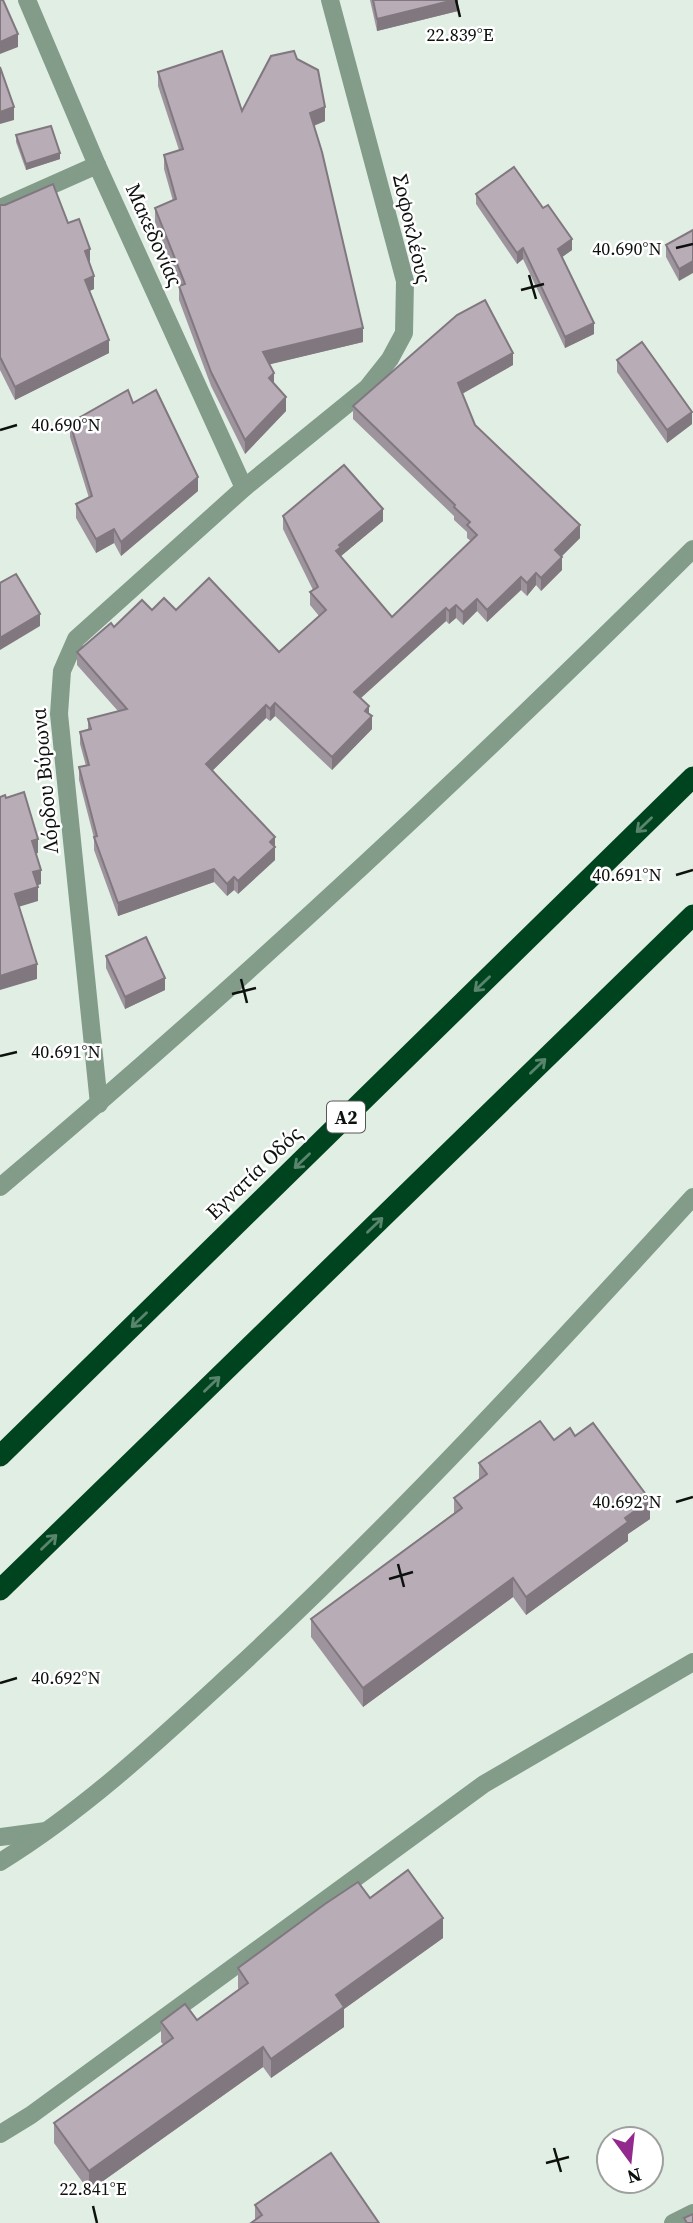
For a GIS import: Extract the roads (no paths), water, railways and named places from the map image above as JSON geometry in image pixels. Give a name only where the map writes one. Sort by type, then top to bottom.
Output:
[{"type":"highway","name":"Εγνατία Οδός","points":[[0,1456],[693,777]]},
{"type":"highway","points":[[0,1590],[693,915]]},
{"type":"street","name":"Μακεδονίας","points":[[27,0],[97,165],[244,488]]},
{"type":"street","name":"Σοφοκλέους","points":[[244,488],[367,388],[390,359],[404,333],[405,281],[330,0]]},
{"type":"street","points":[[0,208],[97,165]]},
{"type":"street","name":"Λόρδου Βύρωνα","points":[[99,1104],[59,714],[62,671],[76,639],[125,591],[244,488]]},
{"type":"street","points":[[0,1187],[99,1104],[523,717],[693,549]]},
{"type":"street","points":[[0,1862],[53,1830],[148,1750],[295,1615],[474,1435],[693,1197]]},
{"type":"street","points":[[0,2134],[31,2115],[484,1784],[693,1662]]},
{"type":"street","points":[[0,1837],[53,1830]]},
{"type":"street","points":[[673,2223],[693,2213]]}]
